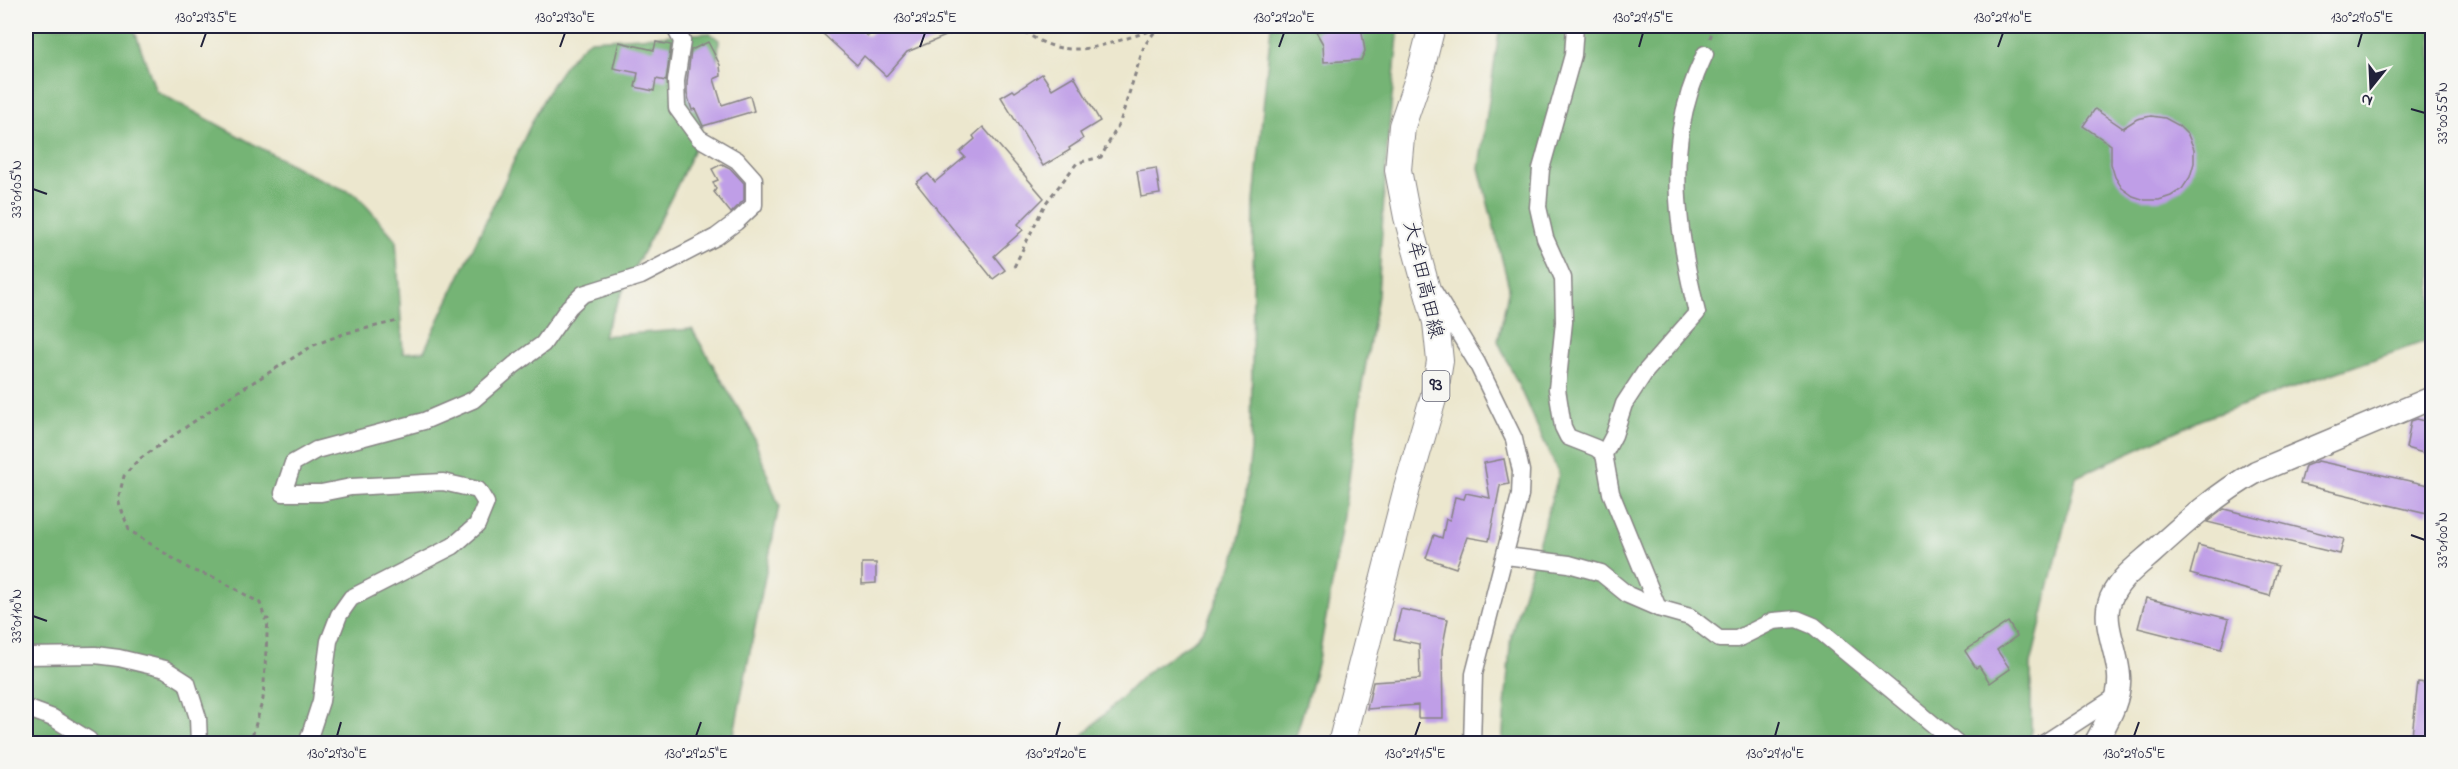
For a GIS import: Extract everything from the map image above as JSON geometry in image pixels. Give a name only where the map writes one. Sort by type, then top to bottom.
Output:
[{"type":"main road","name":"大牟田高田線","points":[[1341,744],[1407,488],[1435,392],[1440,361],[1436,322],[1407,217],[1398,170],[1402,126],[1420,73],[1432,26]]},
{"type":"street","points":[[308,744],[321,701],[329,641],[339,615],[351,598],[453,546],[477,525],[486,503],[478,490],[442,482],[351,487],[321,493],[283,493],[293,463],[316,450],[424,421],[473,400],[543,344],[569,307],[583,294],[641,276],[716,237],[754,205],[754,179],[737,160],[699,138],[676,108],[676,81],[682,41],[674,26]]},
{"type":"street","points":[[1575,26],[1573,55],[1541,169],[1538,207],[1545,238],[1563,278],[1564,322],[1557,389],[1563,427],[1569,437],[1596,448],[1604,454]]},
{"type":"street","points":[[1658,609],[1611,493],[1604,454],[1614,435],[1624,404],[1645,372],[1697,313],[1687,270],[1678,185],[1681,129],[1693,80],[1705,54]]},
{"type":"street","points":[[1425,278],[1477,363],[1514,439],[1521,471],[1520,495],[1506,556],[1474,674],[1472,744]]},
{"type":"street","points":[[2095,744],[2110,715],[2117,696],[2120,677],[2107,619],[2109,604],[2120,583],[2201,508],[2230,487],[2256,472],[2433,398]]},
{"type":"street","points":[[1506,556],[1569,564],[1601,573],[1628,595],[1658,609],[1690,617],[1719,639],[1737,639],[1773,621],[1797,619],[1814,626],[1957,744]]},
{"type":"street","points":[[26,656],[95,655],[165,669],[187,683],[198,718],[199,744]]},
{"type":"street","points":[[2043,744],[2117,696]]},
{"type":"street","points":[[26,708],[53,718],[89,740],[90,744]]},
{"type":"path","points":[[1017,26],[1031,37],[1052,47],[1082,50],[1156,30]]},
{"type":"path","points":[[1014,267],[1046,204],[1077,163],[1101,157],[1120,122],[1144,46],[1159,26]]},
{"type":"path","points":[[250,744],[263,699],[268,620],[265,618],[260,603],[216,578],[191,570],[129,530],[118,500],[124,476],[138,460],[234,394],[314,345],[346,333],[398,321]]},
{"type":"green space","points":[[26,26],[133,26],[156,91],[307,173],[357,195],[396,240],[403,353],[424,351],[529,127],[551,86],[576,52],[590,40],[710,33],[719,40],[714,80],[705,119],[691,156],[619,299],[603,336],[692,329],[751,430],[779,506],[732,743],[26,743]]},
{"type":"green space","points":[[1271,26],[1399,26],[1387,148],[1378,296],[1361,391],[1341,536],[1318,661],[1294,743],[1074,744],[1148,671],[1195,640],[1205,627],[1234,561],[1242,526],[1251,449],[1254,202]]},
{"type":"green space","points":[[1500,26],[2432,26],[2432,339],[2200,420],[2076,477],[2031,664],[2031,743],[1502,743],[1511,635],[1559,474],[1498,341],[1509,287],[1479,168]]},
{"type":"building","points":[[828,26],[856,26],[868,36],[877,26],[970,26],[907,52],[886,76],[864,56],[857,65],[822,33]]},
{"type":"building","points":[[1329,26],[1361,26],[1365,51],[1361,60],[1324,62],[1323,44],[1316,32]]},
{"type":"building","points":[[619,42],[654,50],[656,42],[671,45],[666,81],[656,79],[654,91],[635,87],[638,73],[613,68]]},
{"type":"building","points":[[708,42],[720,65],[721,76],[714,79],[722,105],[750,96],[754,111],[703,126],[695,109],[692,110],[687,94],[687,82],[691,50]]},
{"type":"building","points":[[1042,74],[1052,89],[1074,76],[1100,121],[1080,133],[1083,139],[1069,148],[1070,150],[1043,166],[1001,97],[1013,90],[1015,92]]},
{"type":"building","points":[[2095,109],[2123,128],[2137,119],[2151,116],[2165,118],[2178,125],[2188,135],[2194,149],[2194,163],[2190,177],[2182,189],[2159,200],[2145,200],[2133,196],[2122,188],[2111,164],[2111,145],[2083,126]]},
{"type":"building","points":[[983,127],[1044,198],[1018,224],[1023,230],[994,256],[1005,270],[993,279],[916,183],[928,174],[935,182],[965,157],[960,152],[975,139],[973,136]]},
{"type":"building","points":[[722,164],[730,168],[744,183],[744,200],[731,213],[714,192],[716,189],[713,182],[718,180],[712,169]]},
{"type":"building","points":[[1156,168],[1160,194],[1141,197],[1137,171]]},
{"type":"building","points":[[2417,419],[2433,423],[2433,456],[2406,448],[2411,421]]},
{"type":"building","points":[[1504,459],[1509,484],[1500,486],[1489,541],[1467,537],[1456,568],[1426,558],[1434,535],[1442,538],[1446,519],[1450,520],[1455,497],[1464,499],[1466,493],[1490,498],[1484,463]]},
{"type":"building","points":[[2318,461],[2433,486],[2427,514],[2300,484],[2305,466]]},
{"type":"building","points":[[2224,509],[2344,539],[2340,554],[2207,522]]},
{"type":"building","points":[[2198,545],[2278,566],[2270,596],[2190,574]]},
{"type":"building","points":[[862,563],[876,563],[876,583],[862,584]]},
{"type":"building","points":[[2146,598],[2229,619],[2221,649],[2138,628]]},
{"type":"building","points":[[1401,609],[1448,619],[1442,650],[1443,718],[1418,718],[1418,705],[1367,709],[1373,682],[1420,679],[1419,644],[1394,639]]},
{"type":"building","points":[[2008,622],[2017,636],[1997,650],[2010,669],[1990,683],[1965,651]]},
{"type":"building","points":[[2418,682],[2433,684],[2433,744],[2411,744]]}]
